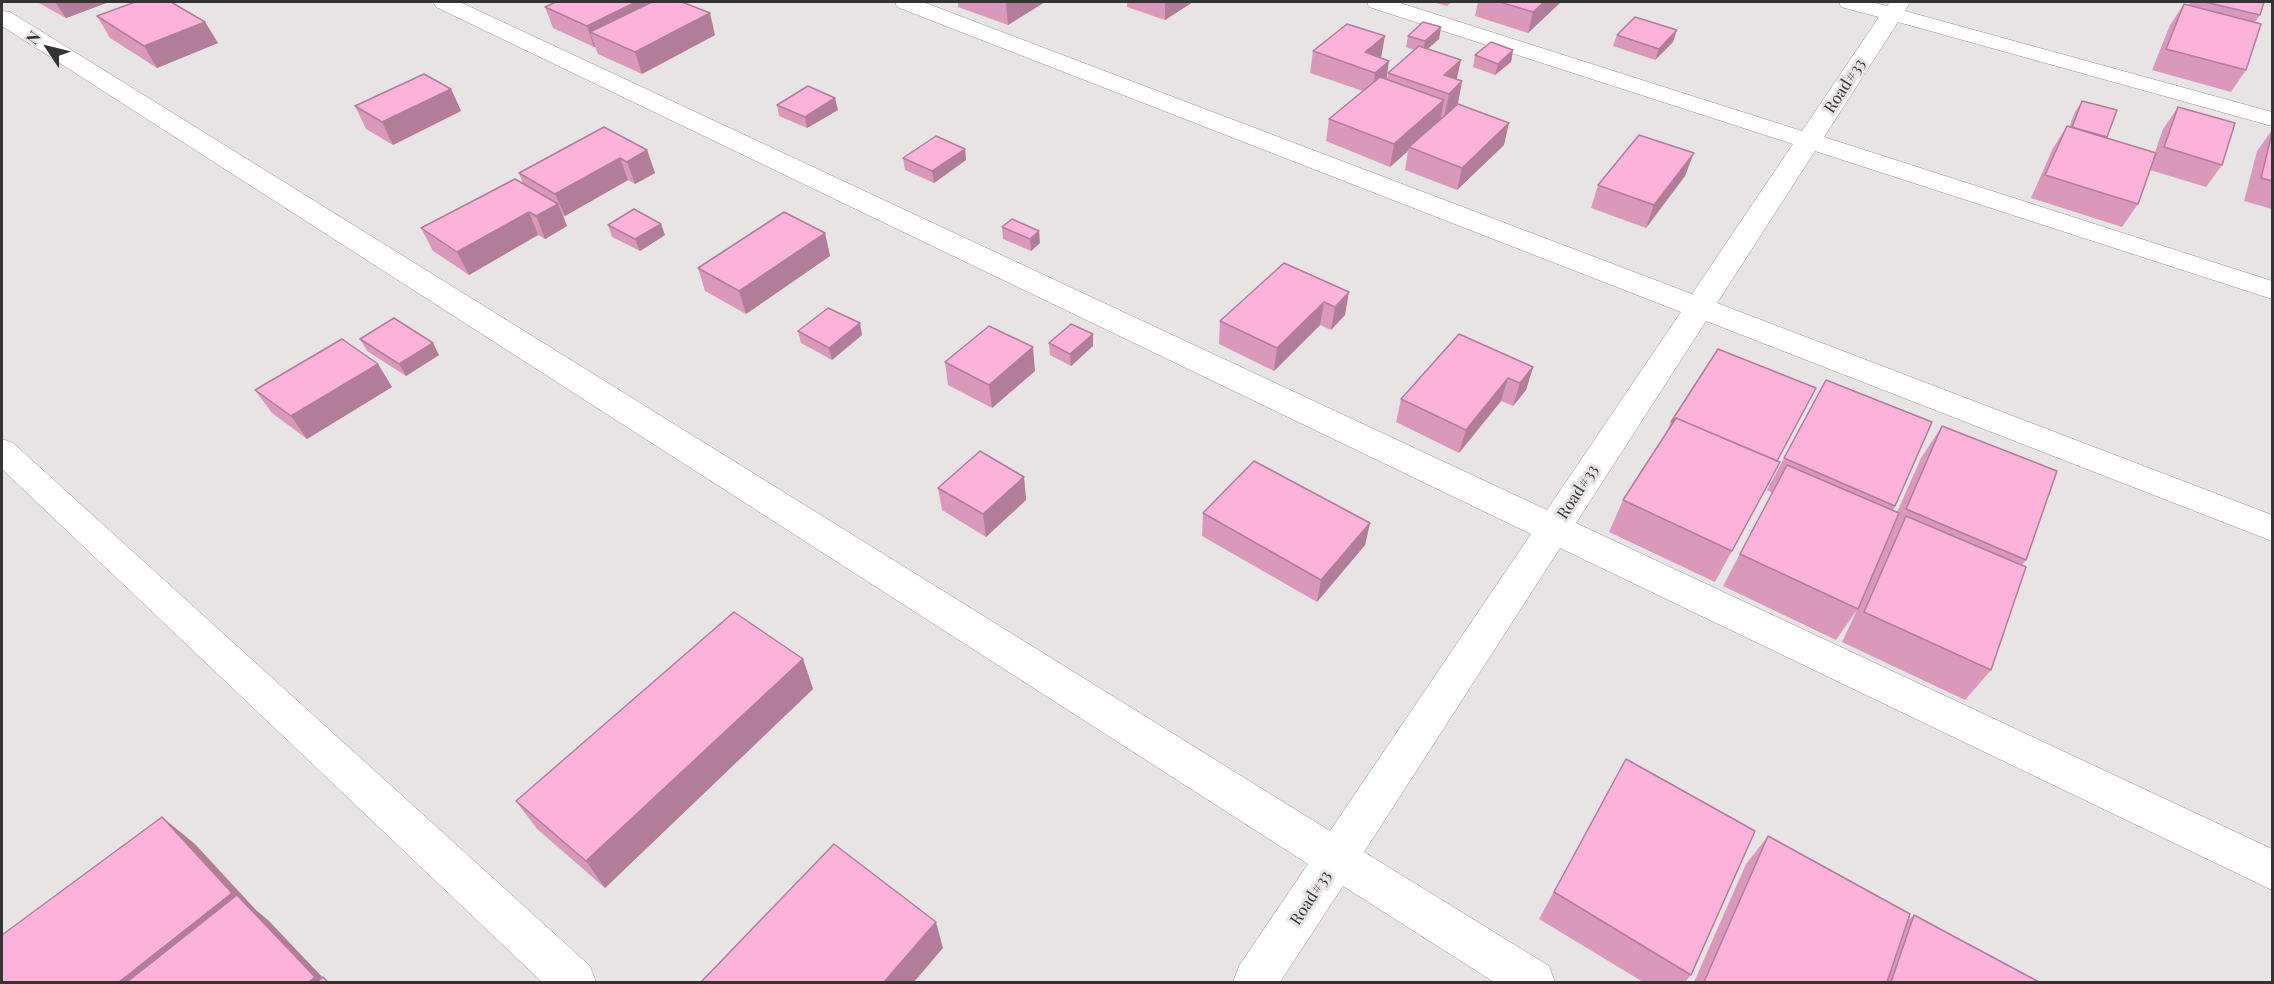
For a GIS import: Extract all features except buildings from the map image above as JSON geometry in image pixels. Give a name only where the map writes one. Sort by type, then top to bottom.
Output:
[{"type":"street","points":[[444,2],[2272,870]]},
{"type":"street","points":[[905,2],[2272,528]]},
{"type":"street","points":[[1377,2],[2272,290]]},
{"type":"street","points":[[1849,2],[1896,7],[2272,119]]},
{"type":"street","name":"Road#33","points":[[1255,982],[1896,7]]},
{"type":"street","points":[[2,17],[1533,982]]},
{"type":"street","points":[[2,451],[574,982]]}]
